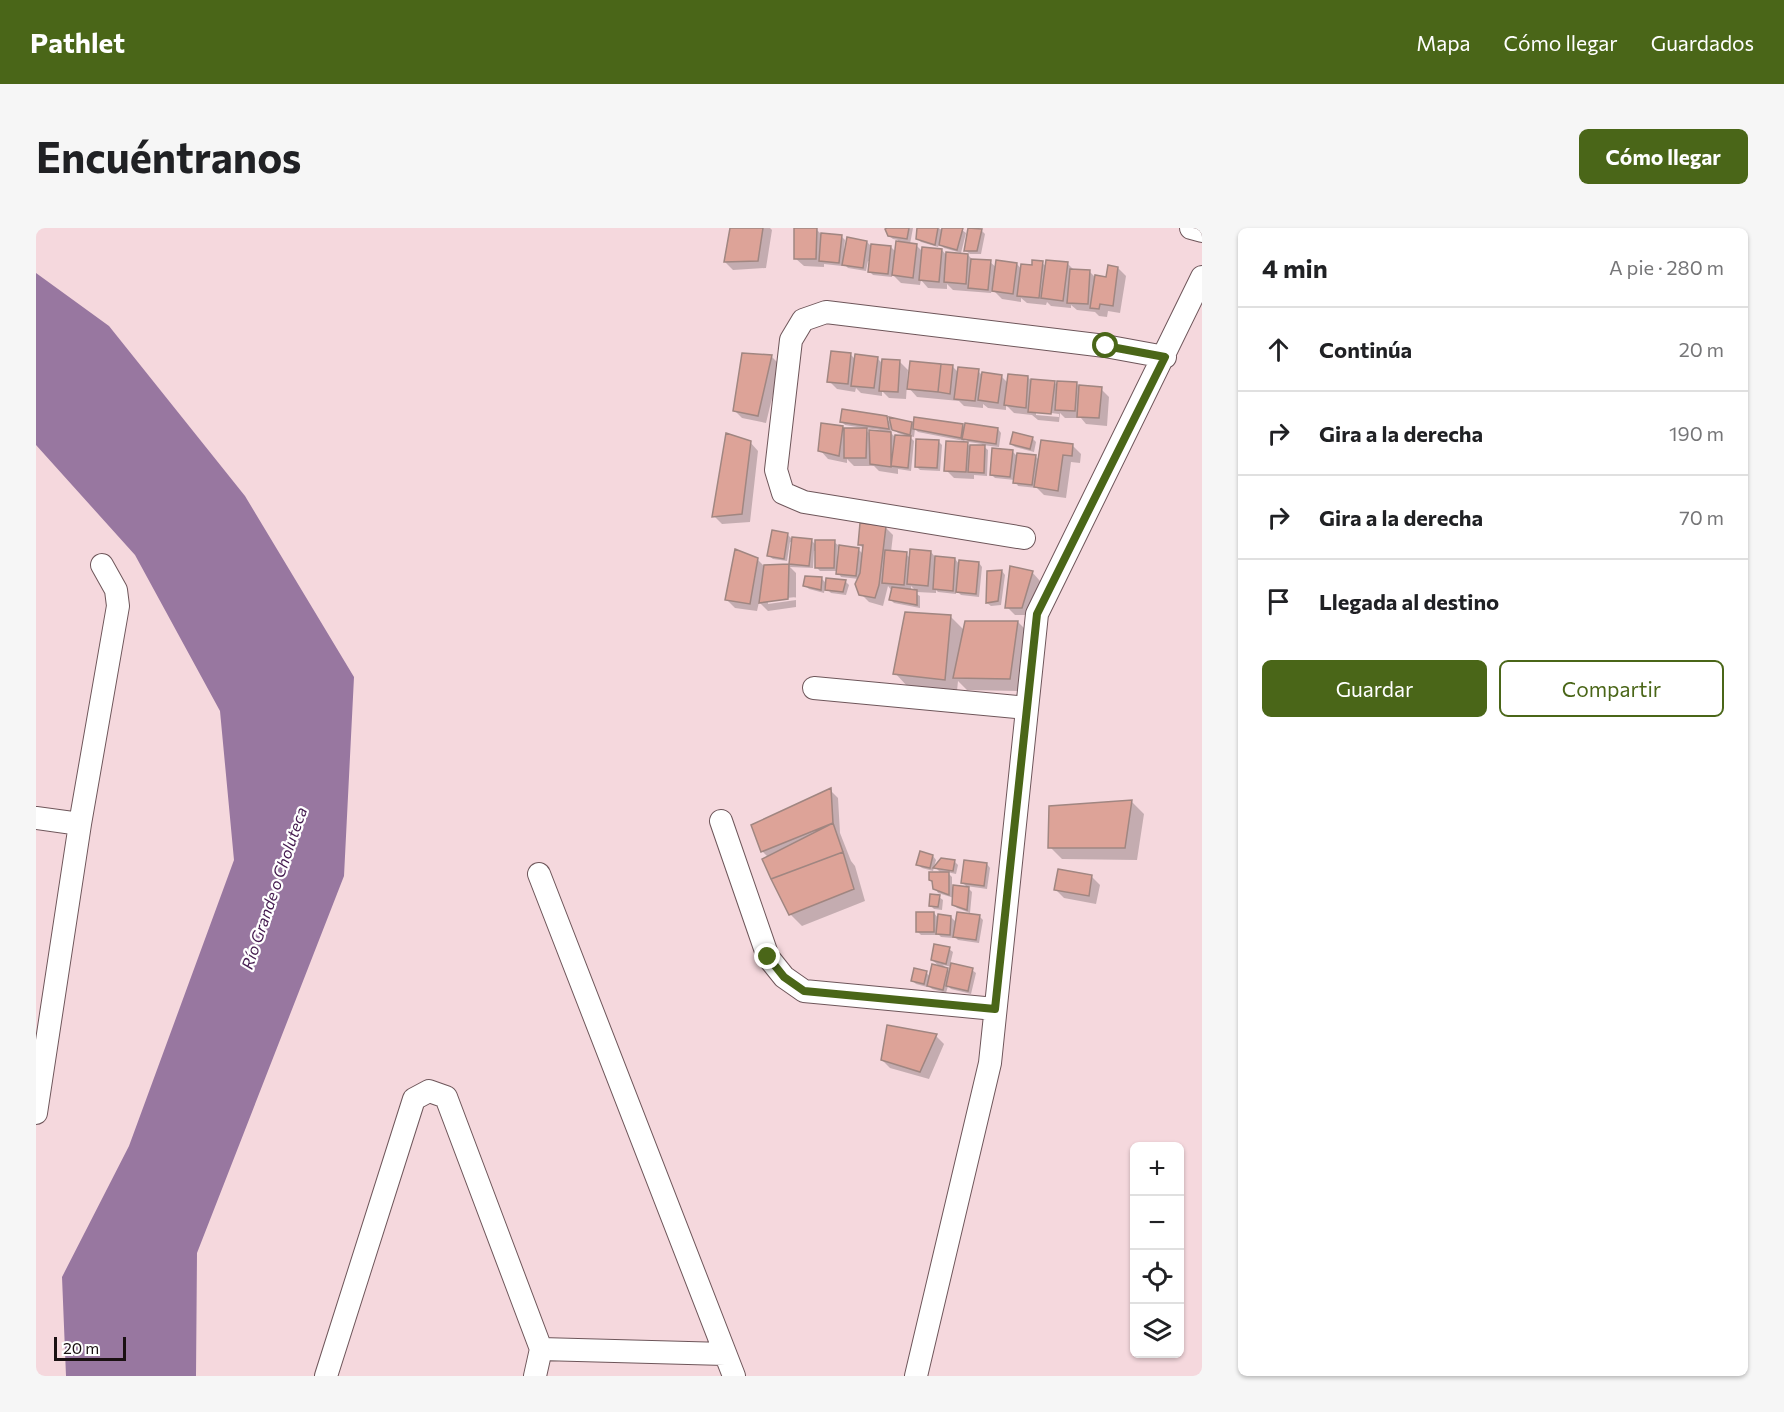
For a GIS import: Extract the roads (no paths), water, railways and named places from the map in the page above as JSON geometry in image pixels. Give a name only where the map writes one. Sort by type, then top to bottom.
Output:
[{"type":"street","points":[[1191,228],[1202,231]]},
{"type":"street","points":[[916,1376],[990,1063],[1037,614],[1165,357],[1202,277]]},
{"type":"street","points":[[1024,538],[804,502],[783,494],[776,470],[791,340],[802,320],[826,312],[1106,346],[1165,357]]},
{"type":"street","points":[[36,1113],[80,824],[118,606],[116,590],[102,565]]},
{"type":"street","points":[[814,688],[1027,708]]},
{"type":"street","points":[[36,818],[80,824]]},
{"type":"street","points":[[721,821],[768,957],[784,977],[804,991],[995,1009]]},
{"type":"street","points":[[539,874],[734,1376]]},
{"type":"street","points":[[326,1376],[414,1099],[429,1091],[446,1097],[541,1349],[535,1376]]},
{"type":"street","points":[[541,1349],[725,1354]]},
{"type":"water","name":"Río Grande o Choluteca","points":[[36,273],[109,326],[245,496],[354,677],[344,876],[197,1253],[196,1376],[66,1376],[62,1277],[129,1146],[234,860],[220,711],[135,555],[36,445]]}]
